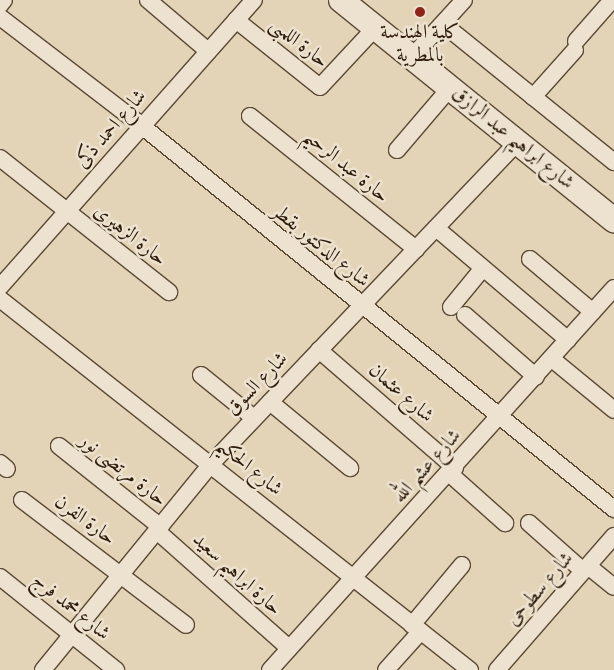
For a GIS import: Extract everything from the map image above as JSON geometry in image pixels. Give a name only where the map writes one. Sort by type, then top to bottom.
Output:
[{"type":"main road","name":"شارع ابراهيم عبد الرازق","points":[[341,0],[614,220]]},
{"type":"street","points":[[0,5],[4,0]]},
{"type":"street","points":[[148,0],[208,51]]},
{"type":"street","name":"شارع احمد ذكى","points":[[0,287],[254,0]]},
{"type":"street","points":[[412,56],[464,0]]},
{"type":"street","points":[[533,97],[612,0]]},
{"type":"street","name":"شارع الدكتور بقطر","points":[[0,17],[142,126],[361,306],[614,509]]},
{"type":"street","name":"حارة اللمبى","points":[[236,20],[320,87],[376,28]]},
{"type":"street","points":[[443,24],[613,160]]},
{"type":"street","points":[[397,150],[450,88]]},
{"type":"street","name":"حارة عبد الرحيم","points":[[250,116],[416,249]]},
{"type":"street","name":"شارع السوق","points":[[43,670],[73,636],[210,464],[518,142]]},
{"type":"street","name":"حارة الزهيرى","points":[[0,158],[66,213],[168,292]]},
{"type":"street","points":[[436,228],[568,340]]},
{"type":"street","points":[[530,259],[593,312]]},
{"type":"street","points":[[450,307],[483,268]]},
{"type":"street","name":"شارع عشم الله","points":[[277,668],[289,648],[500,418],[614,288]]},
{"type":"street","name":"شارع الحكيم","points":[[0,300],[470,670]]},
{"type":"street","points":[[465,315],[536,377]]},
{"type":"street","name":"شارع عثمان","points":[[319,350],[452,471],[505,523]]},
{"type":"street","points":[[552,359],[614,410]]},
{"type":"street","points":[[201,374],[254,418]]},
{"type":"street","points":[[270,402],[350,468]]},
{"type":"street","name":"حارة مرتضى نور","points":[[59,446],[159,529]]},
{"type":"street","name":"حارة الفرن","points":[[22,500],[123,574],[186,625]]},
{"type":"street","points":[[529,523],[585,569],[614,587]]},
{"type":"street","name":"حارة ابراهيم سعيد","points":[[159,529],[289,648]]},
{"type":"street","name":"شارع سطوحى","points":[[497,670],[614,536]]},
{"type":"street","points":[[386,670],[462,565]]},
{"type":"street","name":"شارع محمد فرج","points":[[0,578],[116,670]]},
{"type":"place","name":"كلية الهندسة بالمطرية","points":[[420,12]]}]
